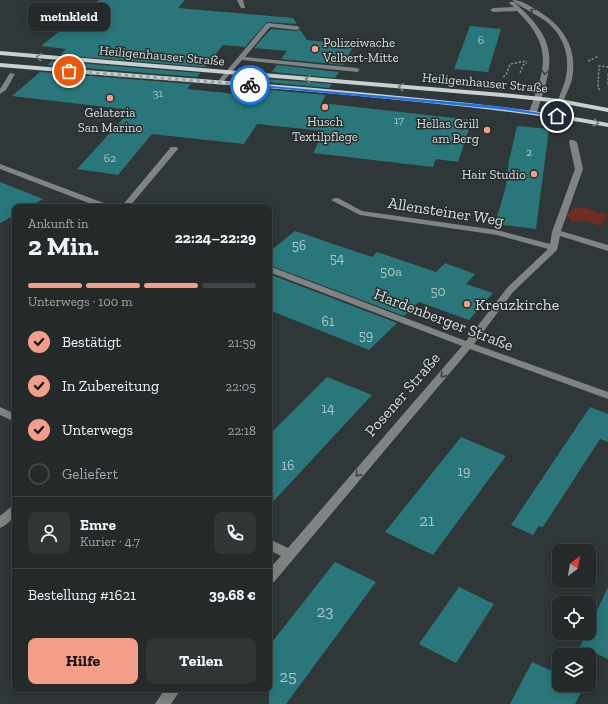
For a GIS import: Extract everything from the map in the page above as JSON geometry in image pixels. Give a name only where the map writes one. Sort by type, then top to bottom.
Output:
[{"type":"main road","name":"Heiligenhauser Straße","points":[[0,54],[538,98],[608,110]]},
{"type":"main road","name":"Heiligenhauser Straße","points":[[0,65],[304,89],[533,112],[608,125]]},
{"type":"street","points":[[240,0],[243,7]]},
{"type":"street","points":[[509,0],[519,9],[540,34],[545,44],[545,74],[533,112]]},
{"type":"street","points":[[515,0],[550,22],[566,39],[570,55],[569,77],[560,101],[557,116]]},
{"type":"street","points":[[493,10],[519,9]]},
{"type":"street","points":[[220,82],[268,25],[297,28]]},
{"type":"street","points":[[240,58],[357,70]]},
{"type":"street","points":[[0,92],[4,89],[12,74]]},
{"type":"street","points":[[554,248],[556,232],[579,169],[573,142]]},
{"type":"street","points":[[128,204],[174,149]]},
{"type":"street","points":[[0,166],[98,204]]},
{"type":"street","name":"Allensteiner Weg","points":[[335,200],[360,213],[497,233],[554,248]]},
{"type":"street","points":[[556,232],[608,248]]},
{"type":"street","name":"Posener Straße","points":[[272,574],[468,345],[510,290],[554,248]]},
{"type":"street","name":"Hardenberger Straße","points":[[272,270],[468,345],[608,396]]},
{"type":"street","points":[[0,411],[12,417]]},
{"type":"street","points":[[0,523],[12,513]]},
{"type":"street","points":[[272,546],[289,554]]},
{"type":"street","points":[[162,704],[172,692]]},
{"type":"path","points":[[584,64],[598,56]]},
{"type":"path","points":[[510,64],[532,60]]},
{"type":"path","points":[[520,73],[523,65]]},
{"type":"path","points":[[603,92],[598,88],[598,66],[608,67]]},
{"type":"path","points":[[608,74],[608,86]]},
{"type":"shaded area","points":[[574,207],[586,208],[608,215],[601,226],[584,221],[572,222],[567,216]]},
{"type":"building","points":[[99,0],[185,0],[178,8],[293,18],[297,24],[267,22],[245,47],[223,45],[205,67],[60,55],[66,49],[41,46]]},
{"type":"building","points":[[470,26],[501,29],[488,72],[454,69]]},
{"type":"building","points":[[271,29],[300,30],[307,40],[354,45],[343,65],[281,59],[287,51],[254,48]]},
{"type":"building","points":[[53,61],[200,73],[197,77],[47,65]]},
{"type":"building","points":[[277,65],[339,72],[335,78],[272,72]]},
{"type":"building","points":[[40,72],[191,84],[187,89],[255,96],[260,89],[326,95],[321,103],[472,120],[458,162],[436,159],[433,167],[313,153],[324,131],[257,124],[244,144],[152,134],[118,175],[77,169],[131,110],[12,96]]},
{"type":"building","points":[[267,79],[332,84],[329,88],[265,82]]},
{"type":"building","points":[[517,126],[549,129],[536,229],[495,224],[506,186],[509,161]]},
{"type":"building","points":[[0,182],[43,199],[34,204],[12,204],[12,217],[0,223]]},
{"type":"building","points":[[295,231],[372,257],[377,252],[436,272],[445,263],[475,274],[466,284],[493,293],[469,320],[419,302],[404,316],[272,266],[272,250]]},
{"type":"building","points":[[272,275],[397,323],[369,350],[272,311]]},
{"type":"building","points":[[327,377],[372,395],[272,503],[272,432]]},
{"type":"building","points":[[590,407],[608,414],[608,442],[600,439],[543,527],[539,526],[533,535],[511,525]]},
{"type":"building","points":[[461,437],[506,456],[433,555],[385,532]]},
{"type":"building","points":[[335,562],[376,582],[286,704],[269,704],[269,692],[272,692],[272,642]]},
{"type":"building","points":[[459,587],[494,604],[456,663],[419,644]]},
{"type":"building","points":[[608,587],[608,659],[596,654],[596,648],[580,647],[583,640],[596,640],[596,613]]},
{"type":"building","points":[[532,662],[552,671],[552,692],[581,692],[575,704],[510,704]]},
{"type":"way so far","points":[[69,71],[250,85]]},
{"type":"place","name":"Polizeiwache Velbert-Mitte","points":[[315,49]]},
{"type":"place","name":"meinkleid","points":[[69,71]]},
{"type":"place","name":"Gelateria San Marino","points":[[110,98]]},
{"type":"place","name":"Husch Textilpflege","points":[[325,107]]},
{"type":"place","name":"Hellas Grill am Berg","points":[[487,130]]},
{"type":"place","name":"Hair Studio","points":[[534,174]]},
{"type":"place","name":"Kreuzkirche","points":[[467,304]]},
{"type":"route","points":[[250,85],[497,108],[557,116]]}]
